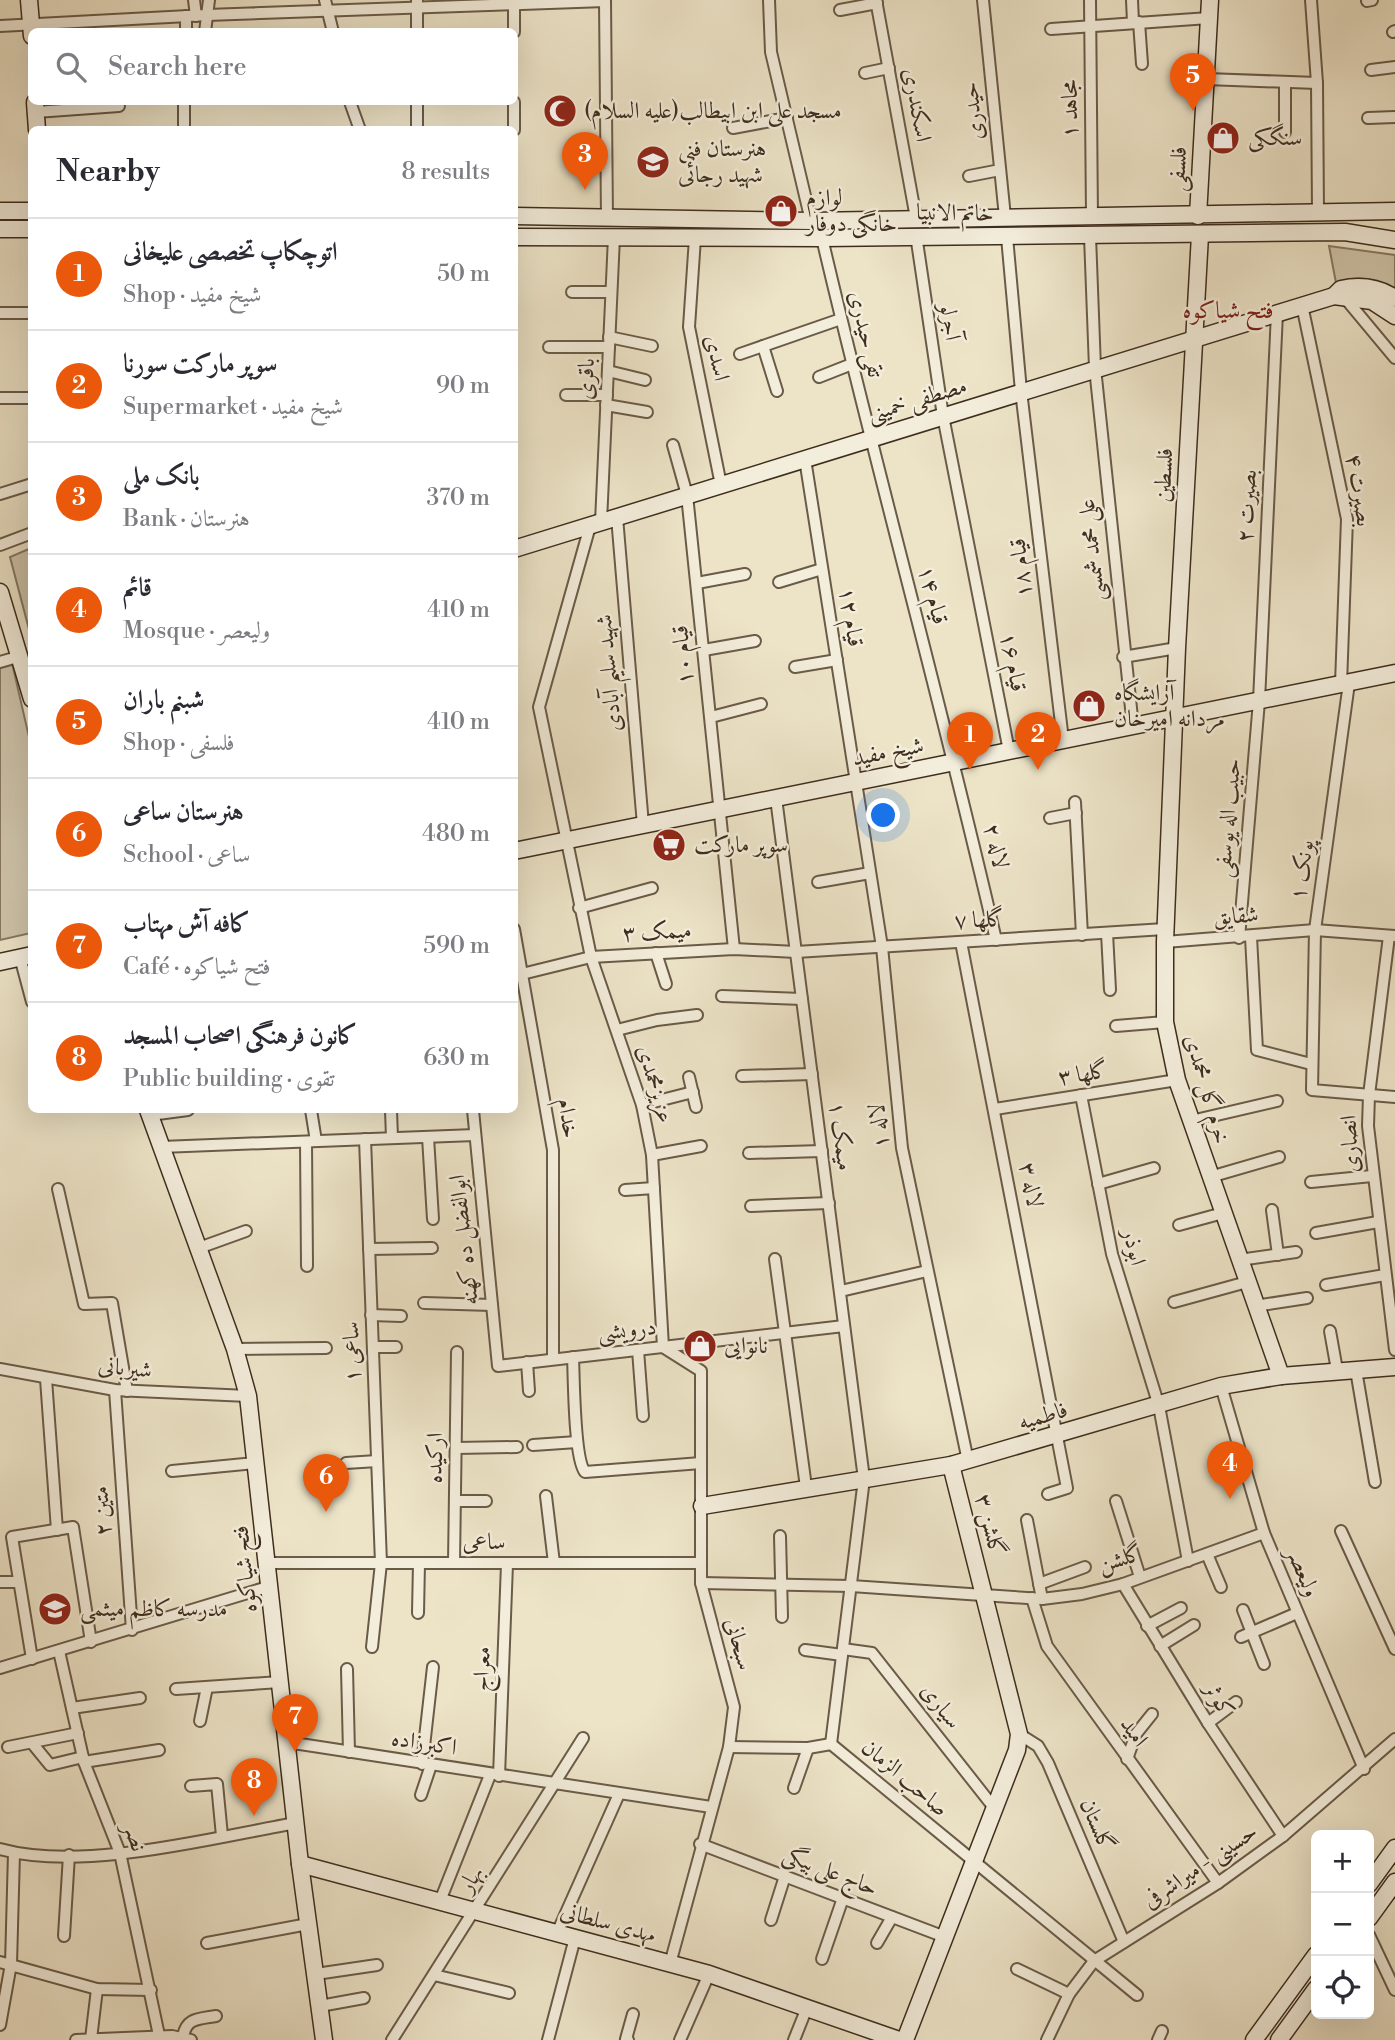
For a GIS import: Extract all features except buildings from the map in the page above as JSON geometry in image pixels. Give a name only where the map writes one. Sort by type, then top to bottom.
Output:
[{"type":"street","points":[[29,0],[31,28]]},
{"type":"street","points":[[194,0],[196,16],[203,28]]},
{"type":"street","points":[[188,28],[209,0]]},
{"type":"street","points":[[325,0],[332,28]]},
{"type":"street","points":[[769,0],[771,52],[811,221]]},
{"type":"street","name":"حیدری","points":[[983,0],[1005,217]]},
{"type":"street","name":"مجاهد ۱","points":[[1090,0],[1092,217]]},
{"type":"street","points":[[1132,0],[1142,64]]},
{"type":"street","name":"فلسفی","points":[[1198,216],[1210,0]]},
{"type":"street","points":[[1311,0],[1317,83],[1318,212]]},
{"type":"street","points":[[64,28],[196,16],[328,12],[417,4],[605,1],[607,219]]},
{"type":"street","points":[[840,10],[876,1]]},
{"type":"street","name":"اسکندری","points":[[876,1],[916,218]]},
{"type":"street","points":[[514,2],[514,28]]},
{"type":"street","points":[[417,4],[417,28]]},
{"type":"street","points":[[1051,29],[1090,24],[1209,18]]},
{"type":"street","points":[[0,26],[28,31]]},
{"type":"street","points":[[1371,70],[1395,67]]},
{"type":"street","points":[[865,73],[889,68]]},
{"type":"street","points":[[1206,79],[1317,83]]},
{"type":"street","points":[[1285,82],[1285,132]]},
{"type":"street","points":[[184,105],[184,126]]},
{"type":"street","points":[[350,105],[358,126]]},
{"type":"street","points":[[417,105],[418,126]]},
{"type":"street","points":[[514,105],[514,126]]},
{"type":"street","points":[[37,126],[36,107],[119,106]]},
{"type":"street","points":[[1368,118],[1395,117]]},
{"type":"street","points":[[733,128],[787,118]]},
{"type":"street","points":[[969,176],[1000,170]]},
{"type":"street","points":[[0,211],[28,211]]},
{"type":"street","name":"خاتم الانبیا","points":[[518,216],[811,221],[1395,211]]},
{"type":"street","points":[[0,229],[28,229]]},
{"type":"street","name":"خاتم الانبیا","points":[[518,237],[1007,237],[1345,232],[1395,240]]},
{"type":"street","name":"آجرلو","points":[[916,235],[943,416]]},
{"type":"street","name":"فلسطین","points":[[1175,718],[1200,235]]},
{"type":"street","name":"علی محمد شمسی","points":[[1090,236],[1095,368],[1133,727]]},
{"type":"street","name":"باقری","points":[[565,841],[539,707],[595,524],[608,371],[614,237]]},
{"type":"street","name":"قیام ۱۸","points":[[1007,237],[1021,391],[1063,740]]},
{"type":"street","name":"اسدی","points":[[695,238],[689,327],[721,485]]},
{"type":"street","name":"تقی حیدری","points":[[822,238],[869,439]]},
{"type":"street","name":"مصطفی خمینی","points":[[1340,297],[1341,289],[1361,286],[1381,290],[1395,298]]},
{"type":"street","points":[[572,292],[611,292]]},
{"type":"street","points":[[1340,297],[1395,358]]},
{"type":"street","name":"مصطفی خمینی","points":[[518,548],[1302,305],[1340,297],[1372,301],[1395,316]]},
{"type":"street","name":"بصیرت ۴","points":[[1302,305],[1346,519],[1345,684]]},
{"type":"street","points":[[0,313],[28,313]]},
{"type":"street","name":"بصیرت ۲","points":[[1259,701],[1277,313]]},
{"type":"street","points":[[740,354],[841,319]]},
{"type":"street","points":[[550,347],[609,342],[652,346]]},
{"type":"street","points":[[763,346],[777,391]]},
{"type":"street","points":[[819,377],[852,365]]},
{"type":"street","points":[[608,371],[645,380]]},
{"type":"street","points":[[566,395],[606,400],[647,412]]},
{"type":"street","points":[[0,398],[28,398]]},
{"type":"street","name":"قیام ۱۶","points":[[943,416],[1009,751]]},
{"type":"street","name":"قیام ۱۴","points":[[869,439],[956,762]]},
{"type":"street","name":"قیام ۱۰","points":[[673,445],[687,495],[734,949]]},
{"type":"street","name":"قیام ۱۲","points":[[805,459],[856,782]]},
{"type":"street","points":[[0,494],[28,485]]},
{"type":"street","name":"شهید سلیم آبادی","points":[[617,517],[643,825]]},
{"type":"street","points":[[0,545],[28,534]]},
{"type":"street","points":[[779,582],[822,569]]},
{"type":"street","points":[[697,583],[745,574]]},
{"type":"street","points":[[0,592],[28,683]]},
{"type":"street","points":[[704,650],[755,641]]},
{"type":"street","points":[[1124,657],[1177,648]]},
{"type":"street","points":[[0,662],[21,656]]},
{"type":"street","points":[[795,667],[836,660]]},
{"type":"street","name":"شیخ مفید","points":[[518,850],[1395,674]]},
{"type":"street","name":"پونک ۱","points":[[1311,1064],[1315,930],[1345,684]]},
{"type":"street","name":"حبیب اله یوسفی","points":[[1259,701],[1245,937],[1256,1050],[1311,1064]]},
{"type":"street","points":[[711,717],[761,704]]},
{"type":"street","name":"خرم گل محمدی","points":[[1175,718],[1165,936],[1165,1022],[1177,1080],[1281,1376]]},
{"type":"street","name":"لاله ۲","points":[[956,762],[996,940]]},
{"type":"street","name":"لاله ۱","points":[[856,782],[882,947],[902,1148],[968,1461]]},
{"type":"street","name":"میمک ۱","points":[[776,798],[864,1479]]},
{"type":"street","points":[[1050,818],[1076,808],[1082,934]]},
{"type":"street","name":"عزیزمحمدی","points":[[565,841],[591,957],[642,1105],[652,1155],[663,1347]]},
{"type":"street","points":[[818,882],[870,873]]},
{"type":"street","points":[[579,908],[652,888]]},
{"type":"street","name":"شقایق","points":[[1165,936],[1245,937],[1315,930],[1392,936]]},
{"type":"street","points":[[1107,933],[1110,990]]},
{"type":"street","name":"گلها ۷","points":[[796,952],[1082,934],[1165,936]]},
{"type":"street","name":"انصاری","points":[[1392,936],[1369,1095],[1372,1176],[1395,1350]]},
{"type":"street","name":"لاله ۳","points":[[961,942],[1067,1488],[1048,1494]]},
{"type":"street","name":"میمک ۳","points":[[522,974],[591,957],[734,949],[796,952]]},
{"type":"street","name":"خدام","points":[[518,952],[553,1150],[554,1359]]},
{"type":"street","points":[[656,953],[667,984]]},
{"type":"street","points":[[0,962],[26,956]]},
{"type":"street","points":[[722,996],[802,999]]},
{"type":"street","points":[[617,1030],[657,1020],[697,1015]]},
{"type":"street","points":[[1116,1026],[1165,1022]]},
{"type":"street","points":[[1311,1064],[1312,1090],[1395,1097]]},
{"type":"street","points":[[742,1076],[812,1074]]},
{"type":"street","points":[[689,1077],[696,1107]]},
{"type":"street","name":"گلها ۳","points":[[995,1109],[1177,1080]]},
{"type":"street","points":[[642,1105],[692,1092]]},
{"type":"street","name":"ابوذر","points":[[1081,1095],[1112,1254],[1159,1406],[1188,1561]]},
{"type":"street","points":[[1191,1121],[1276,1101]]},
{"type":"street","name":"فتح شیاکوه","points":[[149,1113],[196,1249],[235,1349],[248,1396],[269,1563],[300,1864],[325,2039]]},
{"type":"street","points":[[307,1266],[311,1113]]},
{"type":"street","points":[[391,1113],[392,1138]]},
{"type":"street","name":"ابوالفضل ده کهنه","points":[[472,1113],[498,1366]]},
{"type":"street","points":[[161,1147],[475,1135]]},
{"type":"street","points":[[428,1137],[433,1219]]},
{"type":"street","name":"ساعی ۱","points":[[365,1139],[381,1563],[372,1647]]},
{"type":"street","points":[[652,1155],[701,1146]]},
{"type":"street","points":[[749,1153],[822,1151]]},
{"type":"street","points":[[1210,1177],[1279,1157]]},
{"type":"street","points":[[1098,1184],[1154,1168]]},
{"type":"street","points":[[1311,1182],[1372,1176]]},
{"type":"street","points":[[625,1190],[654,1188]]},
{"type":"street","points":[[58,1189],[84,1304],[112,1303],[127,1391]]},
{"type":"street","points":[[751,1206],[829,1203]]},
{"type":"street","points":[[1272,1210],[1278,1255]]},
{"type":"street","points":[[1179,1225],[1223,1213]]},
{"type":"street","points":[[1316,1233],[1378,1222]]},
{"type":"street","points":[[196,1249],[246,1231]]},
{"type":"street","points":[[369,1249],[432,1248]]},
{"type":"street","points":[[1239,1260],[1296,1252]]},
{"type":"street","points":[[775,1259],[806,1487]]},
{"type":"street","points":[[845,1290],[927,1270]]},
{"type":"street","points":[[1326,1285],[1385,1275]]},
{"type":"street","points":[[1174,1302],[1247,1282]]},
{"type":"street","points":[[1255,1306],[1307,1298]]},
{"type":"street","points":[[425,1303],[492,1305]]},
{"type":"street","points":[[372,1315],[401,1316]]},
{"type":"street","name":"درویشی","points":[[498,1366],[845,1326]]},
{"type":"street","points":[[1331,1331],[1337,1370]]},
{"type":"street","points":[[373,1347],[396,1347]]},
{"type":"street","name":"سبحانی","points":[[663,1347],[701,1371],[701,1583],[734,1707],[729,1747],[700,1844],[670,1964]]},
{"type":"street","points":[[235,1349],[326,1348]]},
{"type":"street","points":[[638,1350],[643,1416]]},
{"type":"street","name":"ارکیده","points":[[454,1563],[457,1352]]},
{"type":"street","points":[[573,1357],[577,1442],[584,1472],[701,1462]]},
{"type":"street","points":[[527,1362],[529,1391]]},
{"type":"street","name":"فاطمیه","points":[[702,1506],[951,1465],[1221,1386],[1281,1376],[1395,1367]]},
{"type":"street","name":"شیربانی","points":[[0,1369],[115,1390],[248,1396]]},
{"type":"street","points":[[1356,1370],[1375,1482]]},
{"type":"street","points":[[46,1379],[57,1530]]},
{"type":"street","name":"ولیعصر","points":[[1221,1386],[1264,1533],[1364,1769]]},
{"type":"street","name":"متین ۲","points":[[115,1390],[132,1630]]},
{"type":"street","points":[[533,1445],[577,1442]]},
{"type":"street","points":[[456,1448],[517,1447]]},
{"type":"street","points":[[346,1463],[377,1461]]},
{"type":"street","points":[[172,1471],[255,1463]]},
{"type":"street","name":"گلشن ۳","points":[[951,1465],[984,1595]]},
{"type":"street","name":"صاحب الزمان","points":[[864,1479],[831,1744],[1137,1995]]},
{"type":"street","points":[[546,1496],[554,1563]]},
{"type":"street","points":[[455,1500],[486,1502]]},
{"type":"street","points":[[1116,1501],[1140,1577]]},
{"type":"street","name":"امید","points":[[1027,1520],[1039,1584],[1037,1598],[1047,1646],[1218,1883]]},
{"type":"street","points":[[32,1659],[12,1537],[73,1527],[91,1642]]},
{"type":"street","points":[[1341,1531],[1395,1649]]},
{"type":"street","name":"گلشن","points":[[701,1583],[851,1586],[1037,1598],[1123,1584],[1264,1533]]},
{"type":"street","points":[[780,1536],[782,1618]]},
{"type":"street","points":[[1207,1554],[1221,1587]]},
{"type":"street","name":"ساعی","points":[[269,1563],[700,1563]]},
{"type":"street","points":[[418,1613],[419,1563]]},
{"type":"street","name":"معراج","points":[[440,1901],[495,1776],[507,1563]]},
{"type":"street","points":[[1039,1584],[1085,1567]]},
{"type":"street","points":[[0,1582],[19,1582]]},
{"type":"street","name":"کوثر","points":[[1123,1584],[1208,1723],[1283,1836]]},
{"type":"street","points":[[0,1668],[271,1586]]},
{"type":"street","points":[[905,2040],[1017,1750],[1019,1734],[984,1595]]},
{"type":"street","points":[[1147,1626],[1181,1608]]},
{"type":"street","points":[[1243,1611],[1246,1634],[1264,1664]]},
{"type":"street","points":[[1246,1634],[1297,1613]]},
{"type":"street","points":[[1160,1646],[1194,1625]]},
{"type":"street","name":"سیاری","points":[[805,1650],[872,1653],[995,1809]]},
{"type":"street","name":"نصر","points":[[59,1651],[84,1760],[120,1853],[160,2038]]},
{"type":"street","points":[[421,1796],[426,1765],[433,1667]]},
{"type":"street","points":[[347,1669],[349,1752]]},
{"type":"street","points":[[176,1689],[280,1682]]},
{"type":"street","points":[[200,1721],[207,1687]]},
{"type":"street","points":[[72,1708],[139,1698]]},
{"type":"street","points":[[1208,1723],[1236,1702]]},
{"type":"street","points":[[1127,1759],[1136,1734],[1153,1714]]},
{"type":"street","points":[[8,1747],[78,1733]]},
{"type":"street","name":"گلستان","points":[[1019,1734],[1038,1746],[1048,1763],[1124,1942]]},
{"type":"street","name":"بهار","points":[[391,2040],[476,1911],[583,1738]]},
{"type":"street","name":"حسینی - میراشرفی","points":[[1047,2040],[1069,1994],[1094,1961],[1218,1883],[1283,1836],[1364,1769],[1395,1739]]},
{"type":"street","name":"اکبرزاده","points":[[287,1742],[711,1807]]},
{"type":"street","points":[[32,1743],[50,1765],[159,1751]]},
{"type":"street","points":[[729,1747],[808,1748],[831,1744]]},
{"type":"street","points":[[794,1788],[808,1748]]},
{"type":"street","points":[[191,1786],[218,1784],[222,1836]]},
{"type":"street","points":[[556,1933],[619,1794]]},
{"type":"street","points":[[0,1849],[14,1853],[69,1855],[120,1853],[296,1823]]},
{"type":"street","name":"حاج علی بیگی","points":[[700,1844],[945,1937]]},
{"type":"street","points":[[1374,1877],[1395,1848]]},
{"type":"street","points":[[0,2025],[13,1920],[14,1853]]},
{"type":"street","points":[[64,1936],[69,1855]]},
{"type":"street","name":"مهدی سلطانی","points":[[300,1864],[709,1974],[806,2010],[899,2040]]},
{"type":"street","points":[[771,1920],[785,1876]]},
{"type":"street","points":[[1374,1910],[1395,1882]]},
{"type":"street","points":[[822,1959],[843,1898]]},
{"type":"street","points":[[0,1917],[13,1920]]},
{"type":"street","points":[[877,1943],[892,1917]]},
{"type":"street","points":[[207,1943],[308,1924]]},
{"type":"street","points":[[548,2040],[575,1938]]},
{"type":"street","points":[[1374,1946],[1395,1990]]},
{"type":"street","points":[[1254,2040],[1315,1956]]},
{"type":"street","points":[[6,1963],[97,1989],[150,1990]]},
{"type":"street","points":[[316,1974],[377,1965]]},
{"type":"street","points":[[1017,1969],[1069,1994]]},
{"type":"street","points":[[680,2040],[709,1974]]},
{"type":"street","points":[[434,1975],[509,1993]]},
{"type":"street","points":[[91,2039],[97,1989]]},
{"type":"street","points":[[1279,2040],[1311,1996]]},
{"type":"street","points":[[320,2006],[364,1998]]},
{"type":"street","points":[[794,2040],[806,2010]]},
{"type":"street","points":[[628,2040],[633,2014]]},
{"type":"street","points":[[76,2040],[187,2039],[184,2026],[189,2021],[216,2016]]},
{"type":"shaded area","points":[[1329,246],[1395,255],[1395,291],[1367,279],[1336,283]]},
{"type":"shaded area","points":[[28,549],[28,626],[10,557]]},
{"type":"shaded area","points":[[12,663],[28,733],[28,934],[0,940],[0,666]]},
{"type":"place","name":"مسجد علی ابن ابیطالب(علیه السلام)","points":[[560,111]]},
{"type":"place","name":"شبنم باران","points":[[1193,111]]},
{"type":"place","name":"سنگکی","points":[[1223,138]]},
{"type":"place","name":"هنرستان فنی شهید رجائی","points":[[653,162]]},
{"type":"place","name":"بانک ملی","points":[[585,190]]},
{"type":"place","name":"لوازم خانگی دوفار","points":[[781,211]]},
{"type":"place","name":"آرایشگاه مردانه امیرخان","points":[[1089,706]]},
{"type":"place","name":"اتوچکاپ تخصصی علیخانی","points":[[970,770]]},
{"type":"place","name":"سوپر مارکت سورنا","points":[[1038,770]]},
{"type":"place","name":"سوپر مارکت","points":[[669,845]]},
{"type":"place","name":"نانوایی","points":[[700,1346]]},
{"type":"place","name":"قائم","points":[[1230,1499]]},
{"type":"place","name":"هنرستان ساعی","points":[[326,1512]]},
{"type":"place","name":"مدرسه كاظم ميثمى","points":[[55,1609]]},
{"type":"place","name":"کافه آش مهتاب","points":[[295,1752]]},
{"type":"place","name":"کانون فرهنگی اصحاب المسجد","points":[[254,1816]]},
{"type":"district","name":"فتح شیاکوه","points":[[1228,311]]}]
